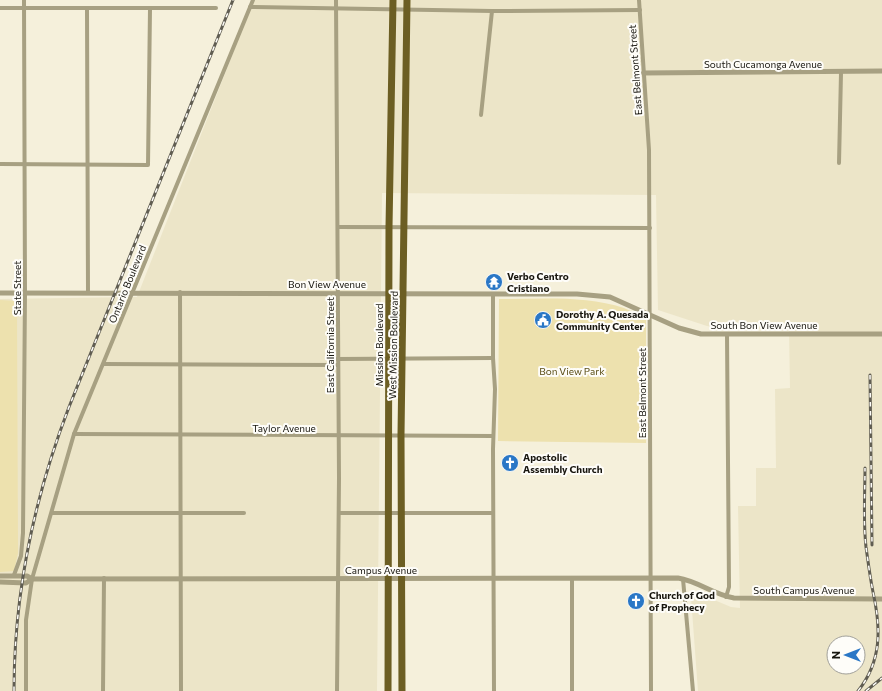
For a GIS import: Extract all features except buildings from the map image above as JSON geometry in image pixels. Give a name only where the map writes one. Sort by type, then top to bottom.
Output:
[{"type":"main road","name":"Mission Boulevard","points":[[388,691],[389,227],[393,0]]},
{"type":"main road","name":"West Mission Boulevard","points":[[402,691],[401,435],[407,0]]},
{"type":"street","name":"State Street","points":[[14,575],[20,556],[23,533],[25,293],[24,0]]},
{"type":"street","name":"Ontario Boulevard","points":[[26,691],[26,620],[32,579],[74,434],[253,0]]},
{"type":"street","name":"East California Street","points":[[336,0],[339,513],[338,691]]},
{"type":"street","name":"East Belmont Street","points":[[639,0],[649,150],[651,691]]},
{"type":"street","points":[[250,7],[492,11],[640,10]]},
{"type":"street","points":[[0,8],[216,8]]},
{"type":"street","points":[[86,8],[88,293]]},
{"type":"street","points":[[0,164],[148,165],[150,9]]},
{"type":"street","points":[[481,115],[492,11]]},
{"type":"street","name":"South Cucamonga Avenue","points":[[643,73],[841,73],[882,71]]},
{"type":"street","points":[[839,163],[841,73]]},
{"type":"street","points":[[338,227],[650,228]]},
{"type":"street","points":[[180,292],[181,691]]},
{"type":"street","name":"Bon View Avenue","points":[[0,294],[180,292],[338,294],[577,294],[610,297],[650,314]]},
{"type":"street","points":[[493,294],[493,358],[495,389],[493,436],[494,691]]},
{"type":"street","name":"South Bon View Avenue","points":[[650,314],[680,328],[701,334],[882,334]]},
{"type":"street","points":[[726,597],[729,587],[727,335]]},
{"type":"street","points":[[337,359],[493,358]]},
{"type":"street","points":[[104,364],[337,365]]},
{"type":"street","name":"Taylor Avenue","points":[[74,434],[493,436]]},
{"type":"street","points":[[52,513],[244,513]]},
{"type":"street","points":[[339,513],[493,513]]},
{"type":"street","name":"Campus Avenue","points":[[0,576],[27,576],[32,579],[650,578],[683,579],[726,597]]},
{"type":"street","points":[[104,578],[104,691]]},
{"type":"street","points":[[572,578],[572,691]]},
{"type":"street","name":"Campus Avenue","points":[[1,582],[26,583],[32,579]]},
{"type":"street","points":[[683,579],[693,691]]},
{"type":"street","name":"South Campus Avenue","points":[[726,597],[882,599]]},
{"type":"shaded area","points":[[254,0],[882,0],[882,691],[698,691],[691,597],[700,594],[731,607],[740,608],[738,506],[756,506],[756,468],[776,468],[775,389],[790,388],[789,328],[723,329],[707,326],[658,310],[656,195],[382,193],[377,691],[0,691],[0,299],[137,297]]},
{"type":"green space","name":"Bon View Park","points":[[499,299],[578,299],[594,301],[624,308],[646,320],[646,443],[498,441]]},
{"type":"green space","points":[[0,300],[17,301],[18,553],[14,571],[0,572]]},
{"type":"railway","points":[[14,691],[18,618],[28,546],[36,511],[57,441],[69,407],[233,0]]},
{"type":"railway","points":[[870,375],[872,545]]},
{"type":"railway","points":[[858,691],[872,668],[878,644],[876,605],[865,537],[865,468]]},
{"type":"railway","points":[[866,691],[882,678]]},
{"type":"place","name":"Verbo Centro Cristiano","points":[[494,282]]},
{"type":"place","name":"Dorothy A. Quesada Community Center","points":[[543,320]]},
{"type":"place","name":"Apostolic Assembly Church","points":[[510,463]]},
{"type":"place","name":"Church of God of Prophecy","points":[[636,601]]}]
